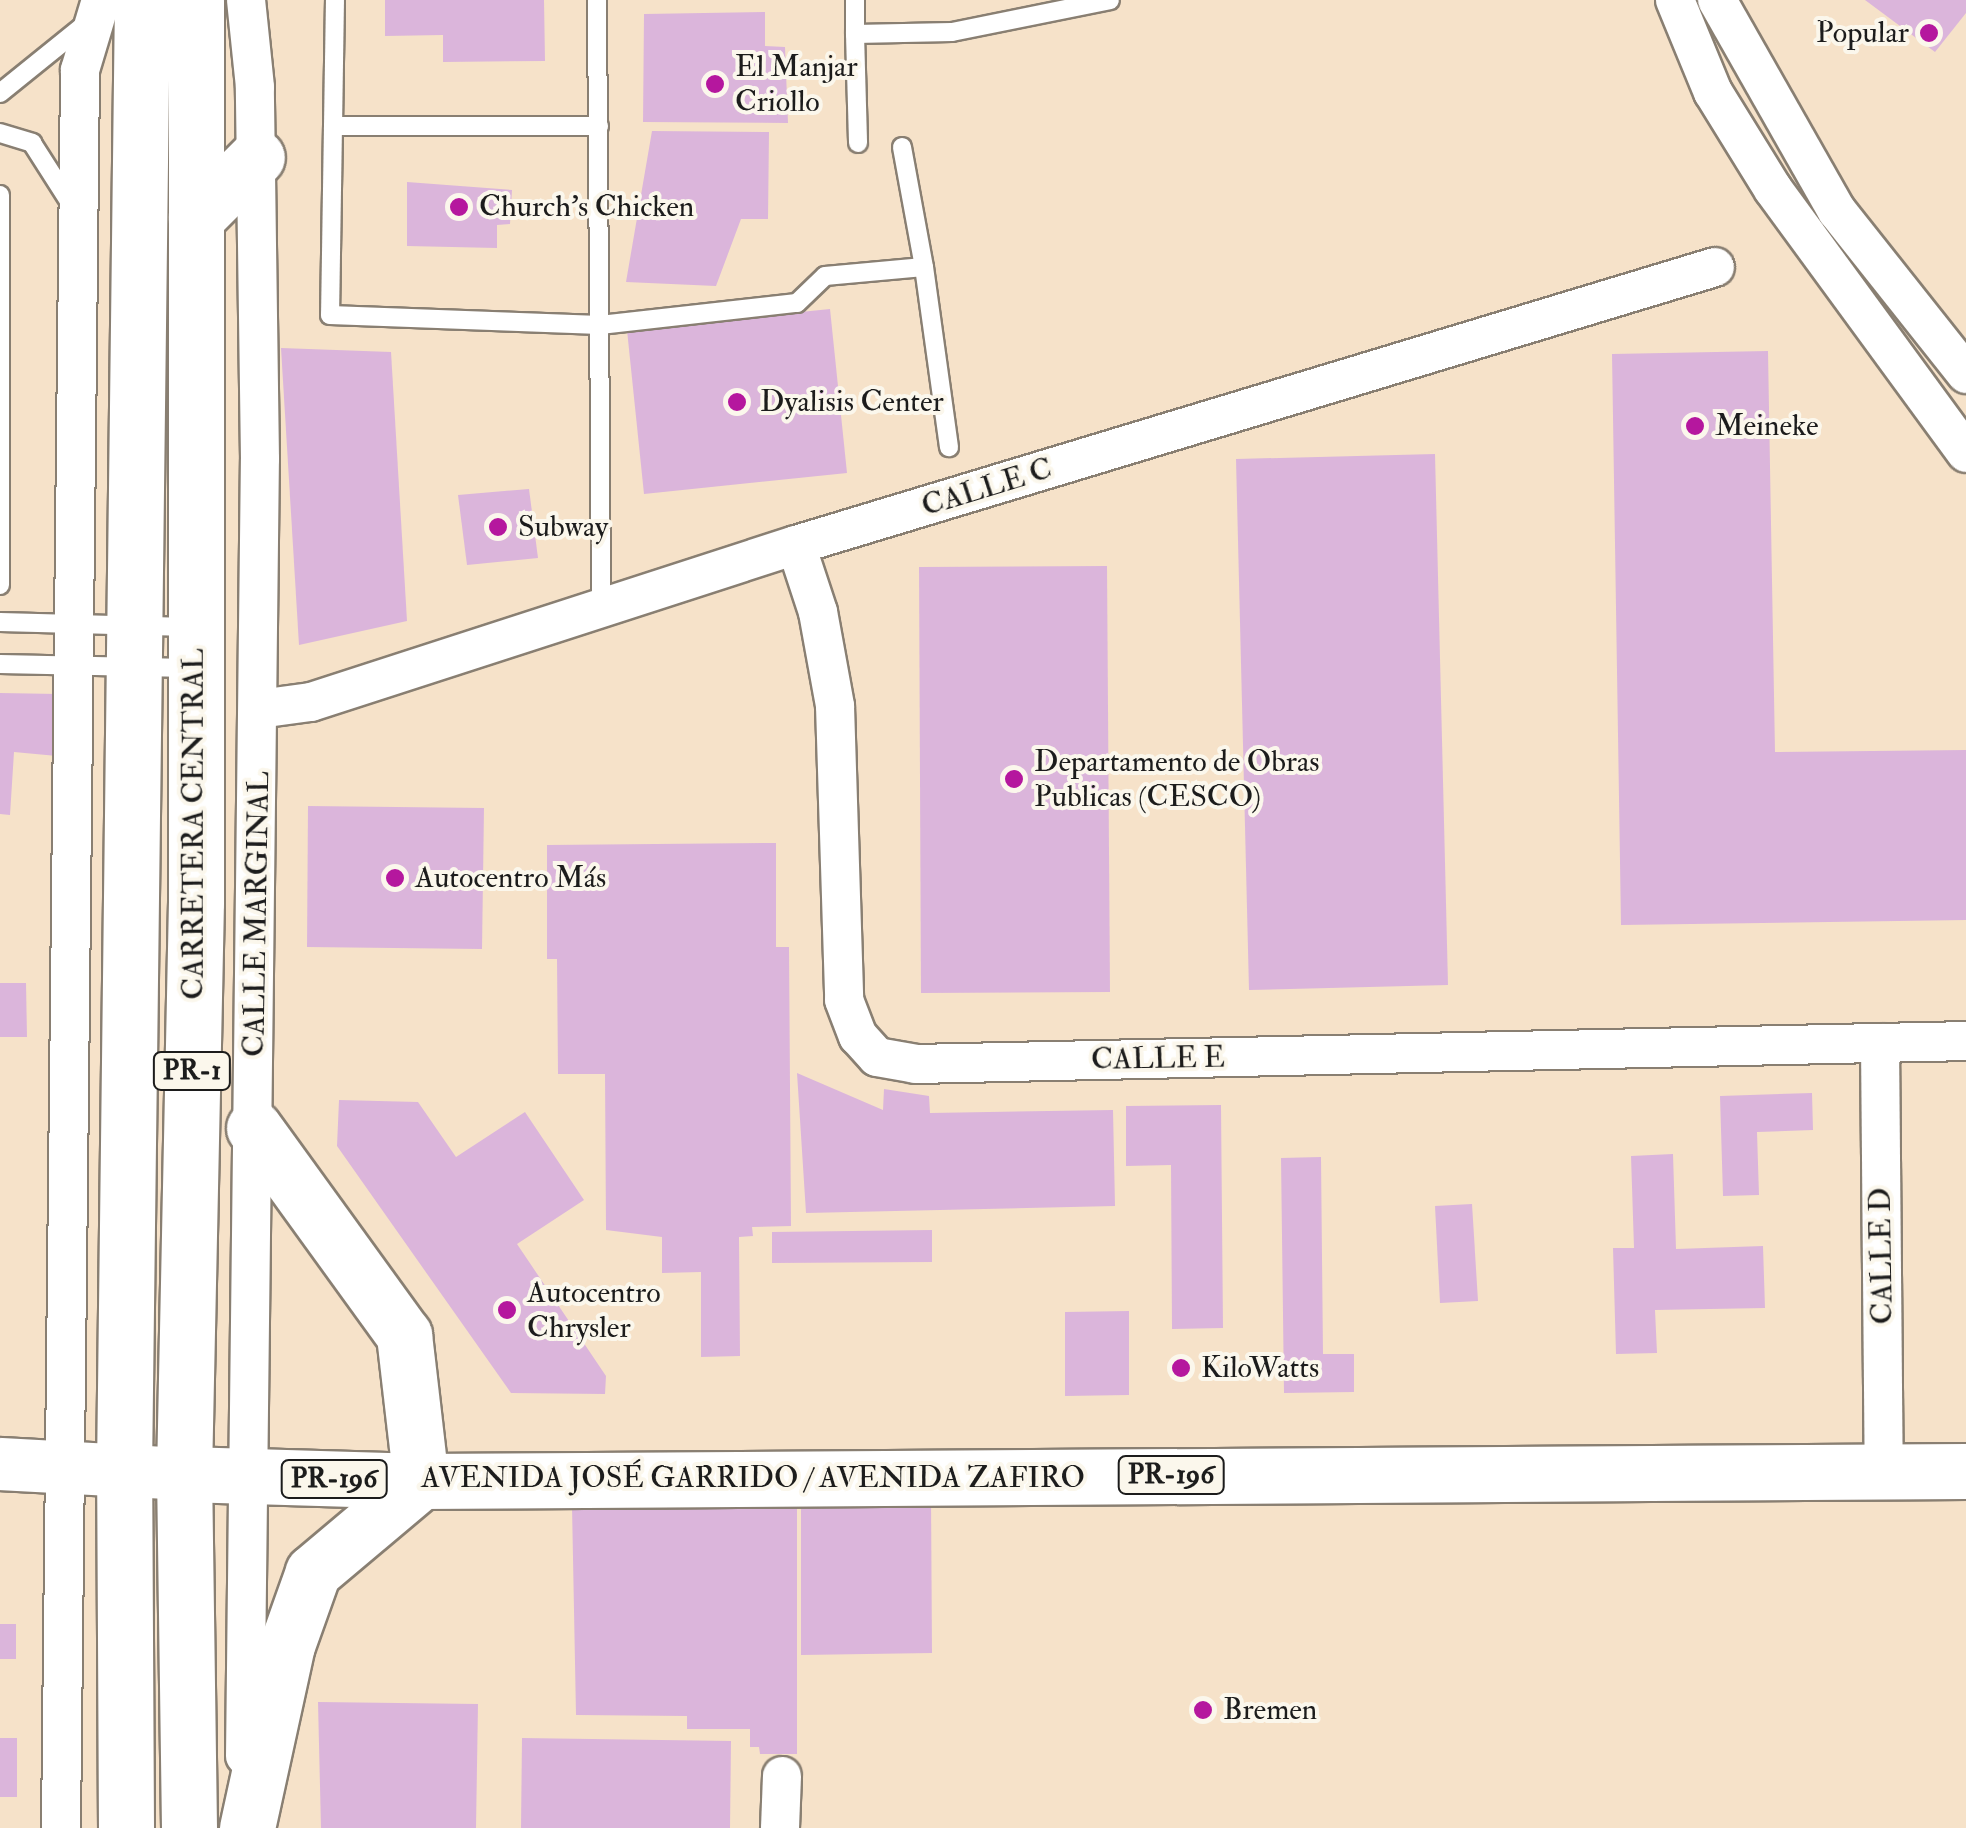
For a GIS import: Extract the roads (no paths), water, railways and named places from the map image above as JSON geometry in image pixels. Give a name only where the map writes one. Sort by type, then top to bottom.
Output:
[{"type":"main road","name":"CARRETERA CENTRAL","points":[[190,1828],[184,1474],[195,648],[196,0]]},
{"type":"main road","name":"CARRETERA CENTRAL","points":[[113,5],[133,647],[124,1472],[126,1828]]},
{"type":"main road","points":[[196,218],[257,158]]},
{"type":"main road","points":[[246,1828],[291,1631],[314,1572],[344,1540],[422,1481],[404,1335],[254,1128]]},
{"type":"main road","name":"AVENIDA JOSÉ GARRIDO / AVENIDA ZAFIRO","points":[[247,1478],[422,1481],[1934,1465]]},
{"type":"main road","name":"PR-196","points":[[184,1474],[247,1478]]},
{"type":"street","name":"CALLE MARGINAL","points":[[246,0],[257,158],[259,710],[247,1478],[246,1828]]},
{"type":"street","points":[[1675,0],[1713,92],[1773,188],[1966,453]]},
{"type":"street","points":[[1717,0],[1838,211],[1966,374]]},
{"type":"street","points":[[61,1828],[80,70],[113,5]]},
{"type":"street","name":"CALLE C","points":[[259,710],[311,702],[796,545],[1715,267]]},
{"type":"street","name":"CALLE E","points":[[796,545],[818,612],[834,706],[844,1000],[858,1036],[878,1057],[915,1064],[1966,1041]]},
{"type":"street","points":[[70,934],[131,935]]},
{"type":"street","name":"CALLE D","points":[[1880,1043],[1934,1465]]},
{"type":"street","points":[[0,1464],[184,1474]]},
{"type":"street","points":[[780,1828],[782,1776]]},
{"type":"lane","points":[[335,0],[330,315],[600,326],[797,303],[824,276],[924,267]]},
{"type":"lane","points":[[597,0],[601,609]]},
{"type":"lane","points":[[855,0],[858,143]]},
{"type":"lane","points":[[855,34],[969,30],[1110,0]]},
{"type":"lane","points":[[0,93],[113,5]]},
{"type":"lane","points":[[333,126],[599,126]]},
{"type":"lane","points":[[0,133],[32,144],[78,216]]},
{"type":"lane","points":[[902,146],[924,267],[948,447]]},
{"type":"lane","points":[[0,195],[0,585]]},
{"type":"lane","points":[[0,622],[72,624],[133,647],[195,648]]},
{"type":"lane","points":[[0,664],[73,666],[133,647],[195,648]]},
{"type":"place","name":"Popular","points":[[1929,33]]},
{"type":"place","name":"El Manjar Criollo","points":[[715,84]]},
{"type":"place","name":"Church's Chicken","points":[[459,207]]},
{"type":"place","name":"Dyalisis Center","points":[[737,402]]},
{"type":"place","name":"Meineke","points":[[1695,426]]},
{"type":"place","name":"Subway","points":[[498,527]]},
{"type":"place","name":"Departamento de Obras Publicas (CESCO)","points":[[1014,779]]},
{"type":"place","name":"Autocentro Más","points":[[395,878]]},
{"type":"place","name":"Autocentro Chrysler","points":[[507,1310]]},
{"type":"place","name":"KiloWatts","points":[[1181,1368]]},
{"type":"place","name":"Bremen","points":[[1203,1710]]}]
